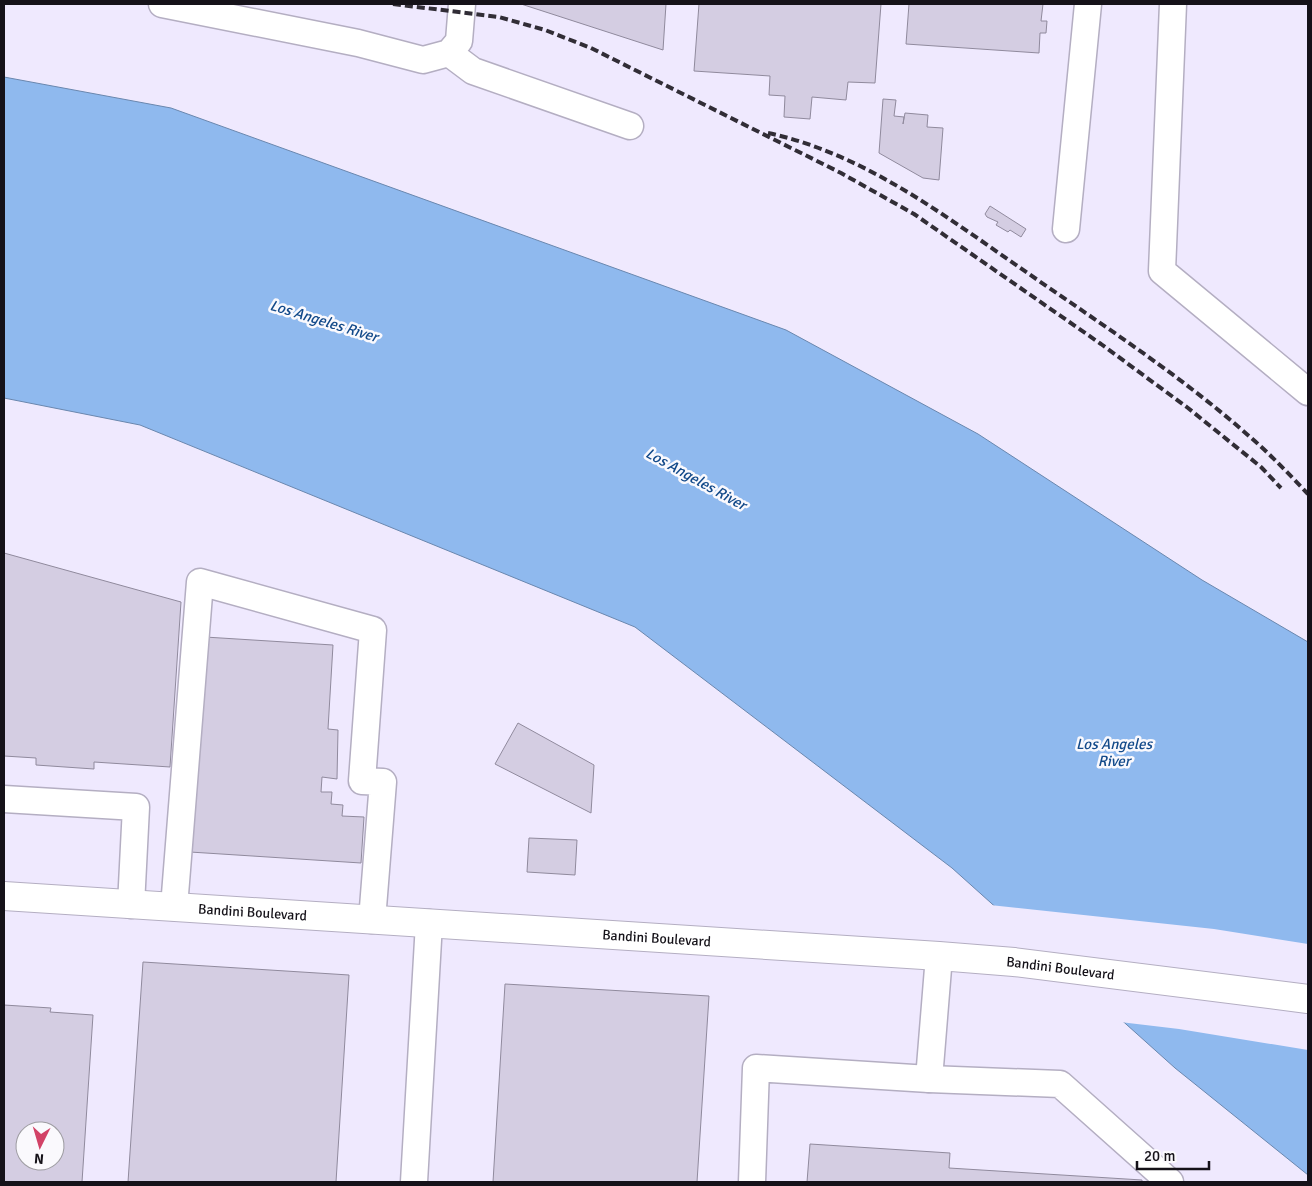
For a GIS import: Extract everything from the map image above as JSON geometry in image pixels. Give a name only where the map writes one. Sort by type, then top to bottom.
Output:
[{"type":"main road","name":"Bandini Boulevard","points":[[4,896],[1014,962],[1308,999]]},
{"type":"lane","points":[[162,4],[358,43],[424,60],[449,53],[459,41],[462,4]]},
{"type":"lane","points":[[1066,229],[1088,4]]},
{"type":"lane","points":[[1172,4],[1162,271],[1308,392]]},
{"type":"lane","points":[[449,53],[473,71],[630,126]]},
{"type":"lane","points":[[174,907],[200,582],[373,630],[362,780],[383,782],[372,920]]},
{"type":"lane","points":[[4,799],[136,807],[131,905]]},
{"type":"lane","points":[[414,1182],[428,923]]},
{"type":"lane","points":[[929,1078],[938,956]]},
{"type":"lane","points":[[752,1182],[756,1068],[1060,1084],[1170,1182]]},
{"type":"water","name":"Los Angeles River","points":[[4,77],[171,108],[786,330],[978,434],[1202,580],[1308,642],[1308,1175],[1175,1068],[952,868],[635,627],[140,425],[4,398]]},
{"type":"pier","points":[[990,905],[1214,929],[1308,944],[1308,1050],[1179,1029],[1120,1022]]},
{"type":"building","points":[[521,4],[666,4],[663,50]]},
{"type":"building","points":[[699,4],[881,4],[875,83],[848,82],[846,100],[812,97],[810,119],[784,117],[785,96],[769,95],[770,76],[694,71]]},
{"type":"building","points":[[909,4],[1043,4],[1041,21],[1047,21],[1046,33],[1040,33],[1039,53],[906,44]]},
{"type":"building","points":[[883,99],[896,100],[894,116],[904,117],[903,124],[905,113],[928,115],[927,127],[943,128],[939,180],[923,178],[879,153]]},
{"type":"building","points":[[990,206],[1026,229],[1021,237],[1010,230],[1008,232],[996,225],[998,222],[987,217],[985,214]]},
{"type":"building","points":[[4,553],[181,602],[170,767],[94,762],[94,769],[36,765],[36,758],[4,756]]},
{"type":"building","points":[[205,637],[333,645],[328,729],[338,730],[337,779],[322,777],[321,792],[332,792],[331,804],[343,805],[342,816],[364,817],[361,863],[190,852]]},
{"type":"building","points":[[518,723],[594,765],[591,813],[495,764]]},
{"type":"building","points":[[529,838],[577,840],[575,875],[527,872]]},
{"type":"building","points":[[143,962],[349,975],[336,1182],[128,1182]]},
{"type":"building","points":[[505,984],[709,996],[697,1182],[493,1182]]},
{"type":"building","points":[[4,1005],[51,1008],[50,1012],[93,1015],[82,1182],[4,1182]]},
{"type":"building","points":[[810,1144],[950,1153],[949,1168],[1142,1180],[1142,1182],[807,1182]]},
{"type":"railway","points":[[393,4],[499,17],[545,30],[591,48],[841,173],[914,214],[1101,344],[1188,408],[1261,467],[1281,488]]},
{"type":"railway","points":[[768,133],[804,143],[839,156],[873,172],[937,211],[1114,332],[1169,372],[1257,443],[1308,494]]}]
